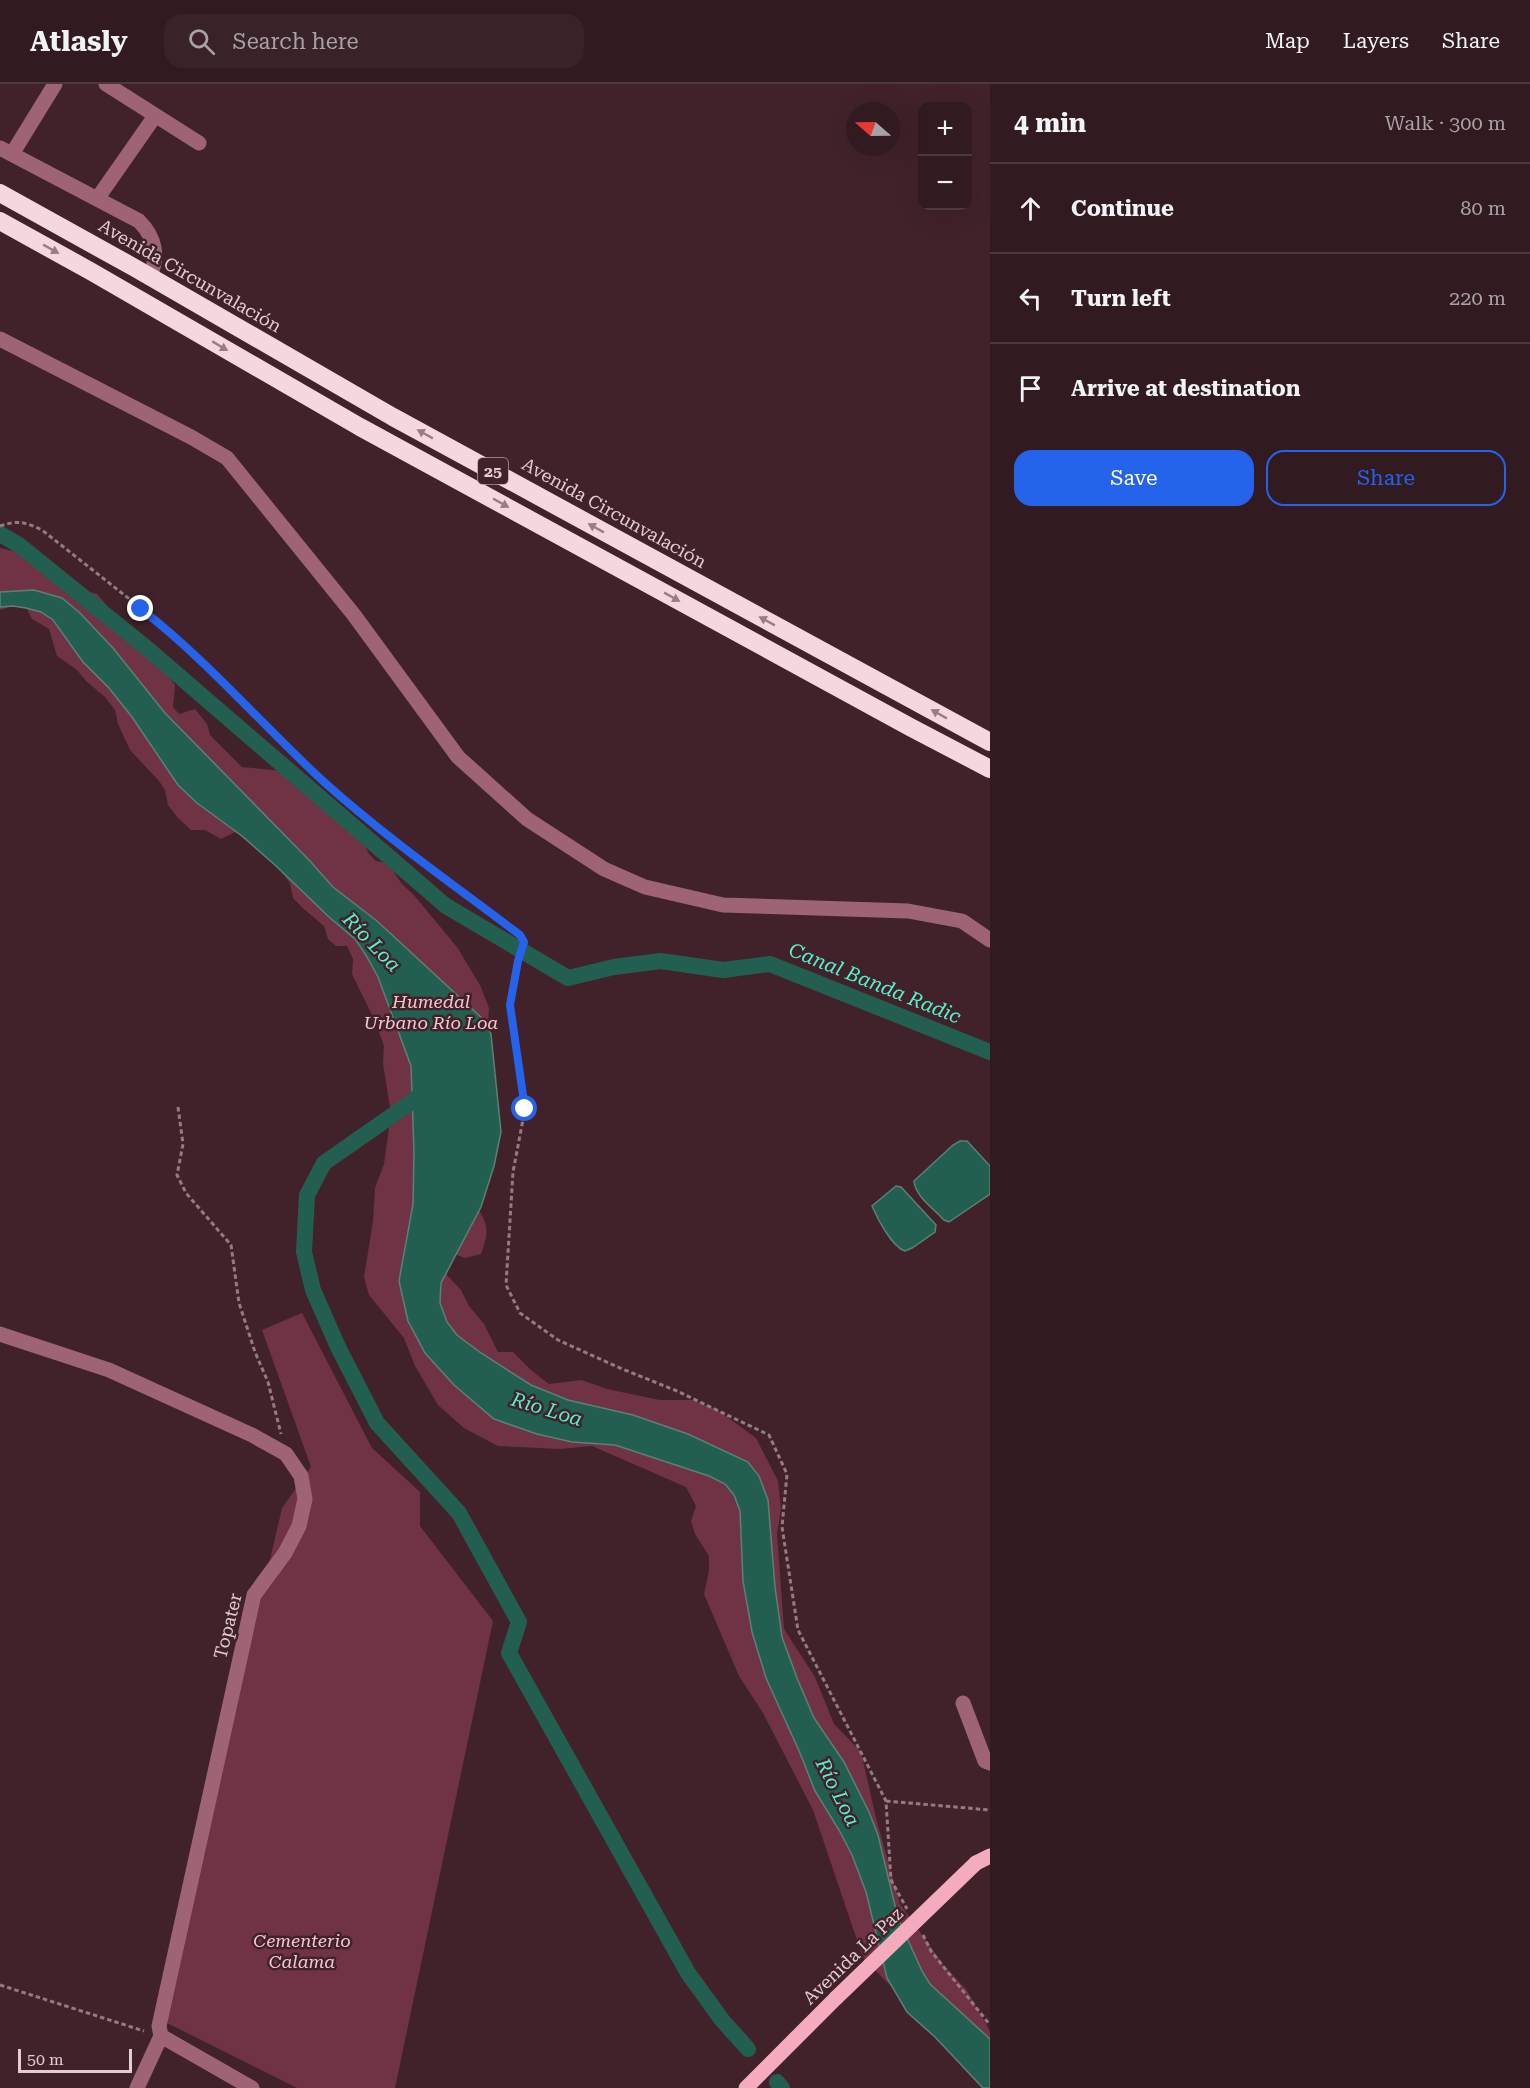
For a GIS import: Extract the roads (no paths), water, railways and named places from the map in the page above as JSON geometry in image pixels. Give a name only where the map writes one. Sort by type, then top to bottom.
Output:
[{"type":"highway","name":"Avenida Circunvalación","points":[[0,193],[150,276],[393,417],[990,742]]},
{"type":"highway","name":"25","points":[[0,221],[102,277],[342,417],[990,769]]},
{"type":"main road","name":"Avenida La Paz","points":[[746,2088],[836,1998],[983,1860]]},
{"type":"street","points":[[55,84],[6,151],[139,222],[146,228],[156,252],[150,276]]},
{"type":"street","points":[[106,84],[199,144]]},
{"type":"street","points":[[97,199],[155,116]]},
{"type":"street","points":[[0,339],[191,437],[227,458],[354,615],[458,757],[527,819],[604,869],[645,887],[723,905],[908,911],[962,921],[990,940]]},
{"type":"street","name":"Topater","points":[[0,1334],[109,1370],[252,1434],[286,1454],[301,1476],[305,1499],[299,1526],[285,1553],[254,1594],[159,2026],[161,2036],[137,2088]]},
{"type":"street","points":[[963,1703],[985,1761],[990,1763]]},
{"type":"street","points":[[161,2036],[252,2088]]},
{"type":"water","name":"Río Loa","points":[[34,590],[62,598],[80,613],[113,648],[165,713],[333,887],[377,921],[483,1019],[491,1034],[501,1132],[494,1166],[481,1207],[441,1283],[440,1303],[447,1322],[457,1335],[481,1353],[531,1385],[568,1400],[633,1415],[688,1434],[748,1462],[759,1476],[768,1500],[775,1587],[782,1637],[797,1678],[814,1718],[844,1762],[869,1812],[878,1835],[898,1918],[922,1971],[930,1984],[990,2039],[990,2088],[983,2088],[935,2037],[907,2012],[887,1978],[866,1892],[852,1855],[815,1791],[766,1678],[752,1632],[743,1581],[740,1511],[734,1495],[725,1484],[709,1476],[615,1445],[572,1442],[537,1434],[494,1419],[454,1385],[425,1353],[408,1321],[399,1281],[413,1204],[411,1066],[378,977],[356,940],[242,836],[197,803],[178,785],[132,717],[109,688],[83,662],[53,620],[41,612],[26,608],[0,607],[0,592]]},
{"type":"water","points":[[960,1141],[967,1141],[990,1166],[990,1194],[949,1222],[944,1220],[921,1197],[914,1181]]},
{"type":"water","points":[[896,1186],[901,1187],[936,1225],[935,1232],[905,1251],[890,1238],[872,1206]]},
{"type":"waterway","name":"Canal Banda Radic","points":[[0,534],[19,545],[149,650],[446,906],[568,978],[614,967],[661,961],[723,970],[770,964],[990,1052]]},
{"type":"waterway","points":[[429,1087],[413,1101],[324,1163],[307,1195],[304,1252],[313,1290],[338,1347],[377,1423],[459,1513],[519,1622],[509,1653],[688,1973],[722,2020],[748,2049]]},
{"type":"waterway","points":[[777,2082],[782,2088]]},
{"type":"park label","name":"Humedal Urbano Río Loa","points":[[431,1012]]},
{"type":"park label","name":"Cementerio Calama","points":[[302,1951]]}]
